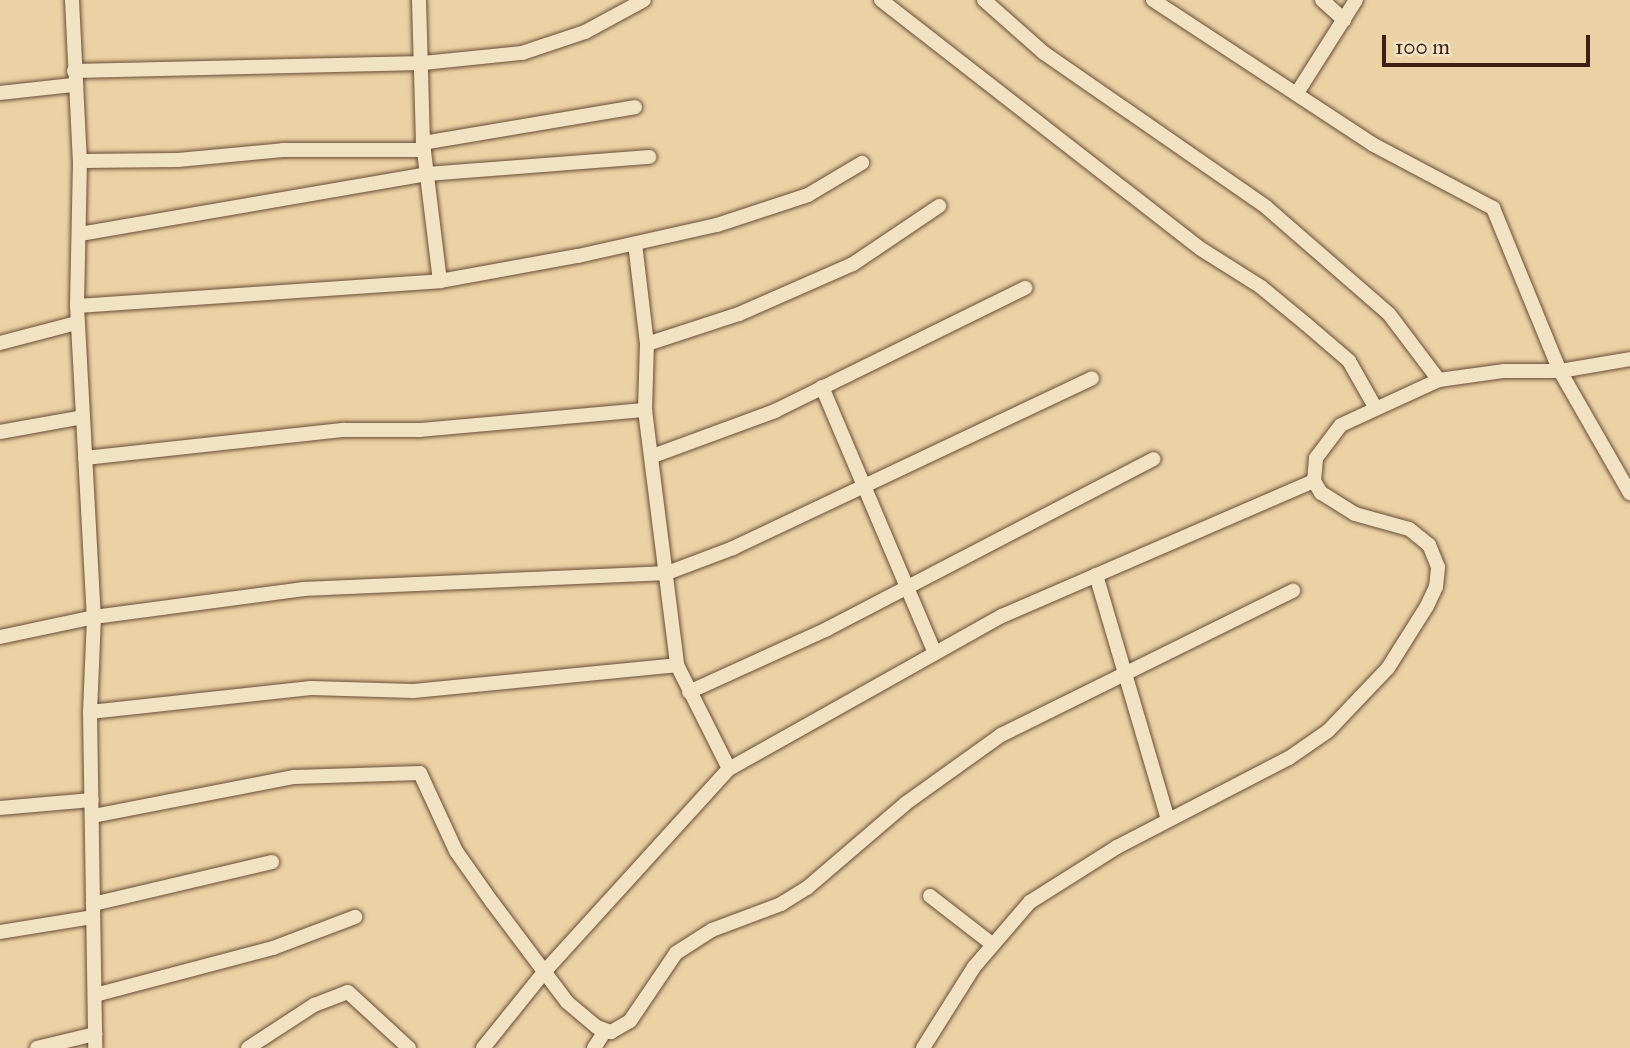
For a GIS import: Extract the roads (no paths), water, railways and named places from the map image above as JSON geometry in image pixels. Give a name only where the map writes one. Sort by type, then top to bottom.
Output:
[{"type":"street","points":[[37,1048],[95,1041],[90,712],[94,617],[76,306],[80,162],[72,0]]},
{"type":"street","points":[[419,0],[424,147],[440,281]]},
{"type":"street","points":[[0,93],[74,78],[423,63],[554,45],[644,0]]},
{"type":"street","points":[[881,0],[1200,249],[1261,287],[1306,324],[1349,361],[1375,407]]},
{"type":"street","points":[[984,0],[1044,53],[1266,206],[1389,314],[1439,380]]},
{"type":"street","points":[[1153,0],[1374,145],[1493,208],[1560,371],[1630,493]]},
{"type":"street","points":[[1322,0],[1344,20]]},
{"type":"street","points":[[1297,93],[1356,0]]},
{"type":"street","points":[[80,162],[178,160],[283,150],[424,147],[635,107]]},
{"type":"street","points":[[80,233],[427,174],[649,157]]},
{"type":"street","points":[[76,306],[440,281],[635,244],[717,225],[808,195],[862,163]]},
{"type":"street","points":[[647,344],[738,314],[853,264],[939,206]]},
{"type":"street","points":[[635,244],[647,344],[645,410],[653,456],[677,665],[729,769]]},
{"type":"street","points":[[653,456],[775,411],[1025,288]]},
{"type":"street","points":[[0,343],[77,323]]},
{"type":"street","points":[[923,1048],[992,944],[1030,902],[1056,883],[1168,819],[1289,758],[1328,731],[1388,668],[1436,587],[1438,567],[1429,545],[1409,529],[1331,503],[1314,481],[1316,458],[1325,442],[1341,425],[1375,407],[1439,380],[1504,371],[1560,371],[1630,359]]},
{"type":"street","points":[[0,637],[94,617],[304,589],[667,573],[733,548],[1092,378]]},
{"type":"street","points":[[822,387],[867,485],[935,653]]},
{"type":"street","points":[[85,458],[344,430],[420,430],[645,410]]},
{"type":"street","points":[[0,432],[82,417]]},
{"type":"street","points":[[689,692],[907,589],[1153,459]]},
{"type":"street","points":[[483,1048],[545,971],[729,769],[1002,616],[1314,481]]},
{"type":"street","points":[[1096,575],[1168,819]]},
{"type":"street","points":[[93,816],[294,777],[420,773],[456,851],[567,1002],[605,1031],[617,1030],[630,1021],[676,953],[712,930],[781,904],[906,803],[1001,735],[1293,591]]},
{"type":"street","points":[[90,712],[311,688],[425,690],[677,665]]},
{"type":"street","points":[[0,808],[92,800]]},
{"type":"street","points":[[0,932],[93,911],[272,862]]},
{"type":"street","points":[[930,896],[992,944]]},
{"type":"street","points":[[95,995],[273,948],[355,917]]},
{"type":"street","points":[[248,1048],[314,1005],[348,992],[410,1048]]},
{"type":"street","points":[[594,1048],[605,1031]]}]
